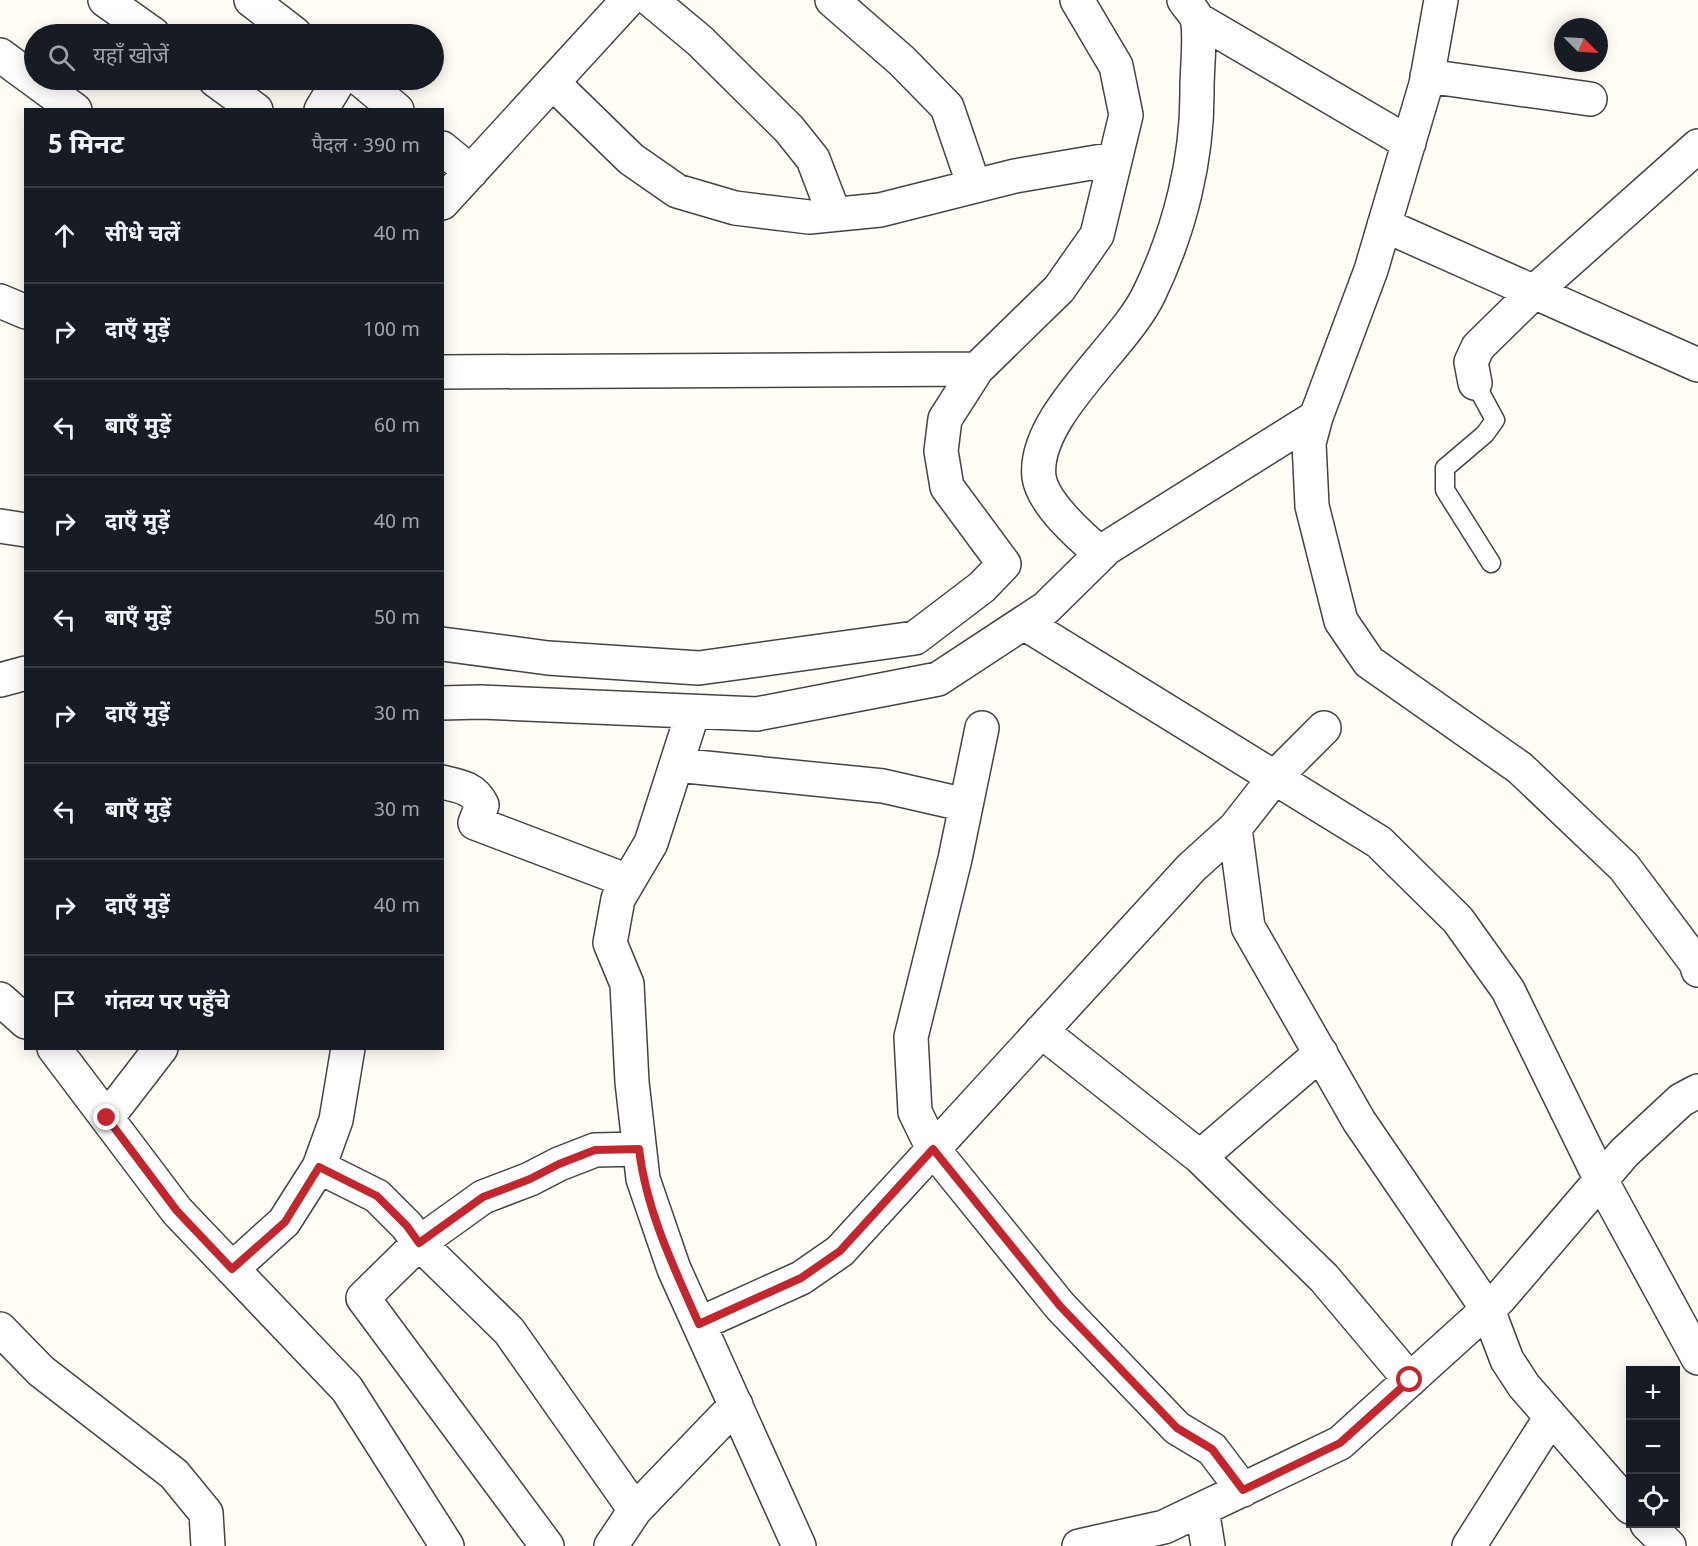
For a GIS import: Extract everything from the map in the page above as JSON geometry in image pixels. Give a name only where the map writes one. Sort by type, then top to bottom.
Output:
[{"type":"street","points":[[105,0],[139,24]]},
{"type":"street","points":[[251,0],[282,24]]},
{"type":"street","points":[[651,0],[700,41],[789,129],[813,159],[834,214]]},
{"type":"street","points":[[832,0],[902,61],[947,107],[974,186]]},
{"type":"street","points":[[444,644],[548,658],[699,668],[915,638],[982,587],[1004,564],[947,487],[941,451],[945,419],[977,369],[1059,289],[1097,235],[1126,115],[1116,66],[1077,0]]},
{"type":"street","points":[[1441,0],[1427,76],[1371,270],[1316,417],[1309,443],[1312,506],[1341,621],[1369,662],[1529,777],[1624,867],[1696,963],[1698,970]]},
{"type":"street","points":[[444,201],[553,83],[613,4]]},
{"type":"street","points":[[1202,11],[1408,143]]},
{"type":"street","points":[[1097,557],[1062,520],[1040,479],[1040,454],[1060,411],[1099,365],[1149,296],[1177,226],[1197,128],[1202,11]]},
{"type":"street","points":[[0,55],[24,73]]},
{"type":"street","points":[[1427,76],[1590,99]]},
{"type":"street","points":[[553,83],[631,159],[677,191],[735,208],[808,217],[880,210],[1015,176],[1114,159]]},
{"type":"street","points":[[48,90],[72,108]]},
{"type":"street","points":[[229,90],[253,108]]},
{"type":"street","points":[[322,108],[333,90]]},
{"type":"street","points":[[373,90],[395,108]]},
{"type":"street","points":[[1475,383],[1471,362],[1478,347],[1534,292],[1698,146]]},
{"type":"street","points":[[444,150],[471,172]]},
{"type":"street","points":[[1384,225],[1698,364]]},
{"type":"street","points":[[0,301],[24,311]]},
{"type":"street","points":[[444,372],[977,369]]},
{"type":"street","points":[[444,703],[481,702],[758,714],[938,679],[1035,616],[1097,557],[1316,417]]},
{"type":"street","points":[[0,526],[24,530]]},
{"type":"street","points":[[1035,616],[1275,777],[1379,842],[1458,920],[1508,990],[1601,1180],[1698,1358]]},
{"type":"street","points":[[699,668],[700,712],[676,765],[651,843],[618,899],[610,943],[627,984],[643,1179],[674,1269],[799,1546]]},
{"type":"street","points":[[0,680],[24,674]]},
{"type":"street","points":[[982,728],[911,1037],[915,1112],[933,1149],[1060,1306],[1177,1428],[1212,1449],[1243,1490]]},
{"type":"street","points":[[699,1324],[801,1278],[840,1251],[1191,868],[1235,828],[1275,777],[1324,728]]},
{"type":"street","points":[[676,765],[883,786],[966,805]]},
{"type":"street","points":[[444,782],[466,788],[478,796],[482,805],[475,823],[628,881]]},
{"type":"street","points":[[1235,828],[1248,927],[1359,1121],[1488,1310],[1507,1360],[1524,1386],[1626,1502]]},
{"type":"street","points":[[0,999],[24,1020]]},
{"type":"street","points":[[1041,1031],[1200,1156],[1323,1278],[1410,1380]]},
{"type":"street","points":[[56,1050],[177,1211],[347,1389],[447,1546]]},
{"type":"street","points":[[107,1118],[159,1050]]},
{"type":"street","points":[[232,1269],[285,1222],[319,1167],[336,1120],[348,1050]]},
{"type":"street","points":[[1200,1156],[1321,1053]]},
{"type":"street","points":[[1079,1546],[1164,1527],[1340,1443],[1488,1310],[1624,1153],[1690,1096]]},
{"type":"street","points":[[547,1546],[363,1298],[419,1243],[483,1197],[595,1150],[639,1149]]},
{"type":"street","points":[[319,1167],[377,1196],[407,1226],[419,1243],[509,1331],[635,1510]]},
{"type":"street","points":[[0,1329],[41,1371],[174,1474],[206,1513],[208,1546]]},
{"type":"street","points":[[611,1546],[635,1510],[736,1405]]},
{"type":"street","points":[[1469,1546],[1551,1417]]},
{"type":"street","points":[[1202,1509],[1208,1546]]},
{"type":"street","points":[[1651,1528],[1669,1546]]},
{"type":"lane","points":[[1475,383],[1495,420],[1485,434],[1445,468],[1444,490],[1491,563]]},
{"type":"route","points":[[107,1118],[177,1211],[232,1269],[285,1222],[319,1167],[377,1196],[407,1226],[419,1243],[483,1197],[530,1179],[559,1164],[595,1150],[639,1149],[643,1179],[674,1269],[699,1324],[801,1278],[840,1251],[933,1149],[1060,1306],[1177,1428],[1212,1449],[1243,1490],[1340,1443],[1410,1380]]}]
